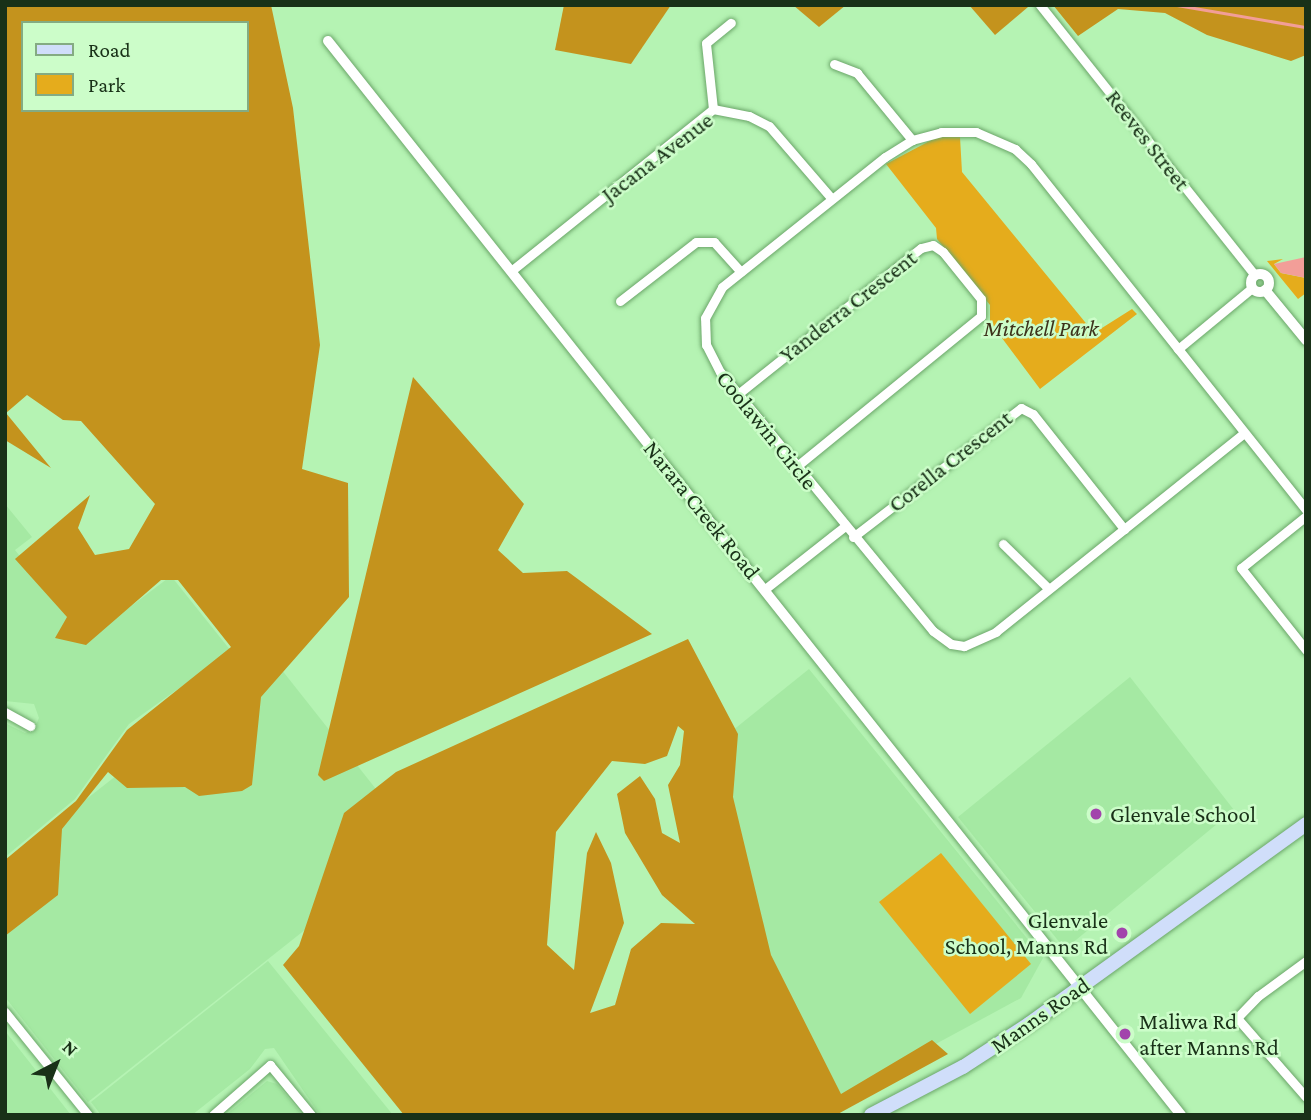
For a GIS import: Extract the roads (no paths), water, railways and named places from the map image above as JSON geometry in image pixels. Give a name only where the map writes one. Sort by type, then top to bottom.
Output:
[{"type":"main road","name":"Manns Road","points":[[871,1115],[935,1081],[1077,984],[1141,931],[1208,892],[1306,824]]},
{"type":"street","name":"Reeves Street","points":[[1040,5],[1255,275]]},
{"type":"street","points":[[713,109],[706,43],[731,23]]},
{"type":"street","name":"Narara Creek Road","points":[[328,41],[1181,1115]]},
{"type":"street","points":[[834,64],[857,73],[912,140]]},
{"type":"street","name":"Jacana Avenue","points":[[511,271],[713,109],[749,116],[769,126],[832,199]]},
{"type":"street","name":"Coolawin Circle","points":[[1244,433],[996,632],[964,646],[951,644],[933,631],[796,467],[712,359],[703,332],[715,296],[741,272],[832,199],[912,140],[958,130],[986,135],[1015,149],[1178,349],[1306,510]]},
{"type":"street","points":[[620,301],[696,242],[714,242],[741,272]]},
{"type":"street","name":"Yanderra Crescent","points":[[738,394],[921,248],[933,245],[943,252],[981,299],[981,316],[796,467]]},
{"type":"street","points":[[1178,349],[1252,288],[1255,275],[1266,277],[1265,290]]},
{"type":"street","points":[[1252,288],[1265,290],[1306,340]]},
{"type":"street","name":"Corella Crescent","points":[[853,537],[1021,408],[1033,414],[1124,528]]},
{"type":"street","points":[[1306,516],[1241,568],[1306,650]]},
{"type":"street","points":[[765,589],[845,526]]},
{"type":"street","points":[[1003,544],[1048,588]]},
{"type":"street","points":[[5,712],[30,726]]},
{"type":"street","points":[[1306,961],[1258,996],[1237,1018],[1306,1097]]},
{"type":"street","points":[[5,1012],[88,1115]]},
{"type":"street","points":[[213,1115],[270,1065],[311,1115]]},
{"type":"waterway","points":[[1177,5],[1306,27]]},
{"type":"place","name":"Glenvale School","points":[[1096,814]]},
{"type":"place","name":"Glenvale School, Manns Rd","points":[[1122,933]]},
{"type":"place","name":"Maliwa Rd after Manns Rd","points":[[1125,1034]]},
{"type":"park label","name":"Mitchell Park","points":[[1041,328]]}]
